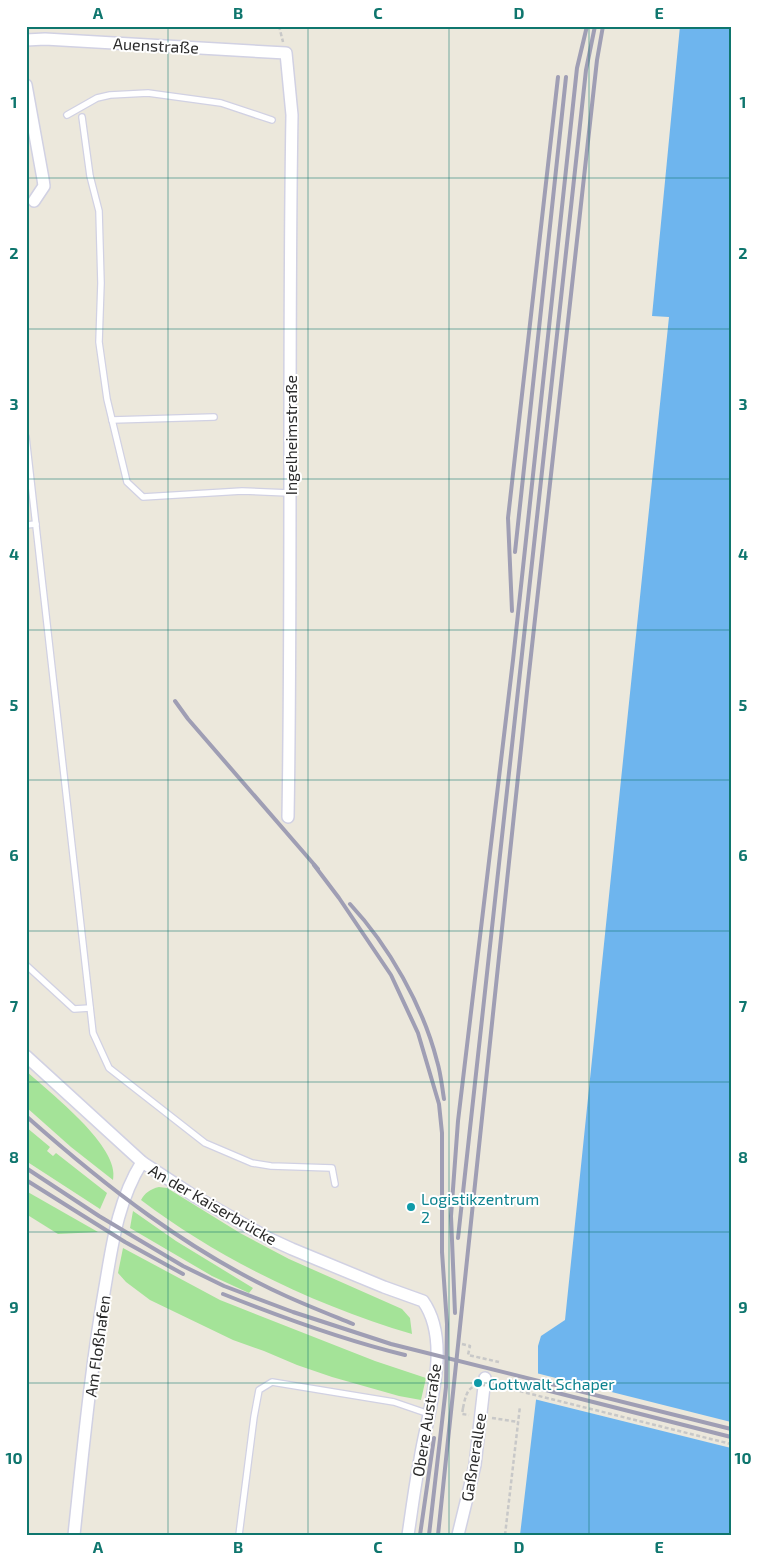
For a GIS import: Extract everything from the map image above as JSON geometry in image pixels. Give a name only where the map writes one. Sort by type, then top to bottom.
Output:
[{"type":"street","name":"Auenstraße","points":[[26,40],[65,40],[286,54]]},
{"type":"street","name":"Ingelheimstraße","points":[[286,54],[292,114],[289,493],[291,657],[288,817]]},
{"type":"street","points":[[26,85],[44,186],[30,201]]},
{"type":"street","name":"An der Kaiserbrücke","points":[[26,1056],[142,1162],[194,1196],[268,1238],[384,1287],[419,1298],[427,1306]]},
{"type":"street","name":"Am Floßhafen","points":[[74,1535],[98,1327],[112,1245],[123,1200],[142,1162]]},
{"type":"street","name":"Obere Austraße","points":[[408,1535],[420,1457],[435,1384],[436,1349],[433,1324],[427,1306]]},
{"type":"street","name":"Gaßnerallee","points":[[458,1535],[475,1465],[486,1378]]},
{"type":"lane","points":[[67,114],[97,98],[110,95],[148,93],[221,103],[272,120]]},
{"type":"lane","points":[[82,117],[90,176],[99,211],[101,282],[99,342],[107,399],[127,482],[142,497],[242,491],[289,493]]},
{"type":"lane","points":[[112,420],[214,417]]},
{"type":"lane","points":[[26,437],[93,1033],[109,1068],[205,1144],[252,1163],[270,1166],[332,1168],[335,1184]]},
{"type":"lane","points":[[26,525],[36,524]]},
{"type":"lane","points":[[26,965],[74,1009],[90,1008]]},
{"type":"lane","points":[[238,1535],[259,1390],[272,1382],[394,1402],[429,1414]]},
{"type":"path","points":[[462,1344],[470,1346],[468,1355],[499,1362]]},
{"type":"path","points":[[466,1414],[462,1414],[468,1390],[479,1385],[485,1385],[511,1389],[731,1444]]},
{"type":"path","points":[[505,1535],[520,1406]]},
{"type":"path","points":[[480,1416],[518,1422]]},
{"type":"green space","points":[[26,1071],[66,1106],[95,1137],[106,1152],[113,1167],[113,1180],[71,1147],[26,1107]]},
{"type":"green space","points":[[26,1127],[50,1147],[47,1151],[53,1156],[56,1153],[107,1193],[100,1209],[26,1161]]},
{"type":"green space","points":[[159,1187],[167,1188],[240,1233],[289,1259],[402,1309],[410,1318],[412,1334],[376,1323],[305,1295],[270,1279],[203,1242],[141,1200],[148,1192]]},
{"type":"green space","points":[[26,1191],[98,1232],[58,1234],[26,1214]]},
{"type":"green space","points":[[133,1211],[176,1241],[253,1288],[249,1293],[212,1276],[130,1228]]},
{"type":"green space","points":[[123,1248],[220,1300],[375,1361],[426,1378],[421,1400],[399,1396],[297,1365],[233,1340],[150,1300],[126,1282],[118,1273]]},
{"type":"water","points":[[680,26],[731,26],[731,1535],[520,1535],[536,1400],[538,1346],[541,1336],[565,1320],[669,317],[652,316]]},
{"type":"pier","points":[[536,1373],[731,1422],[731,1448],[534,1399]]},
{"type":"railway","points":[[455,1313],[451,1216],[458,1121],[513,660],[577,68],[587,26]]},
{"type":"railway","points":[[458,1238],[586,70],[595,26]]},
{"type":"railway","points":[[438,1535],[528,682],[597,60],[603,26]]},
{"type":"railway","points":[[512,611],[508,518],[558,77]]},
{"type":"railway","points":[[515,552],[566,77]]},
{"type":"railway","points":[[175,701],[188,719],[318,869]]},
{"type":"railway","points":[[314,865],[339,898],[391,975],[418,1033],[439,1104],[442,1133],[442,1252],[447,1324],[446,1387],[429,1535]]},
{"type":"railway","points":[[350,904],[391,958],[414,998],[431,1040],[440,1071],[444,1099]]},
{"type":"railway","points":[[26,1116],[117,1192],[182,1238],[250,1279],[294,1300],[353,1324]]},
{"type":"railway","points":[[26,1168],[99,1216],[183,1266],[224,1286],[293,1312],[391,1344],[731,1429]]},
{"type":"railway","points":[[26,1180],[125,1242],[183,1274]]},
{"type":"railway","points":[[223,1294],[313,1328],[405,1355]]},
{"type":"railway","points":[[534,1387],[731,1437]]},
{"type":"railway","points":[[420,1535],[434,1438]]},
{"type":"place","name":"Logistikzentrum 2","points":[[411,1207]]},
{"type":"place","name":"Gottwalt Schaper","points":[[478,1383]]}]
